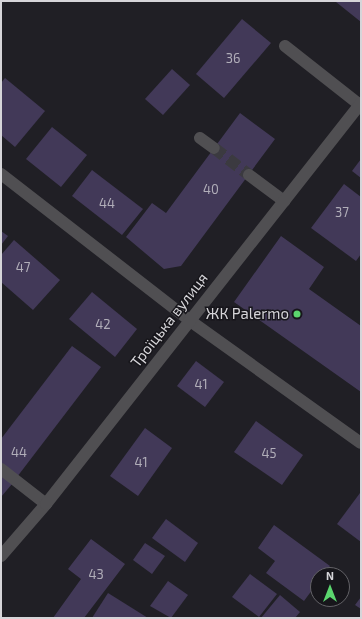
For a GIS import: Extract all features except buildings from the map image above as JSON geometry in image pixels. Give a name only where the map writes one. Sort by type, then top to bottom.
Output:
[{"type":"street","points":[[285,46],[360,104]]},
{"type":"street","name":"Троїцька вулиця","points":[[1,556],[46,504],[360,104]]},
{"type":"street","points":[[200,138],[214,148]]},
{"type":"street","points":[[1,174],[189,320],[361,443]]},
{"type":"street","points":[[249,175],[284,201]]},
{"type":"street","points":[[1,469],[46,504]]},
{"type":"tunnel","points":[[214,148],[249,175]]},
{"type":"place","name":"ЖК Palermo","points":[[297,314]]}]
